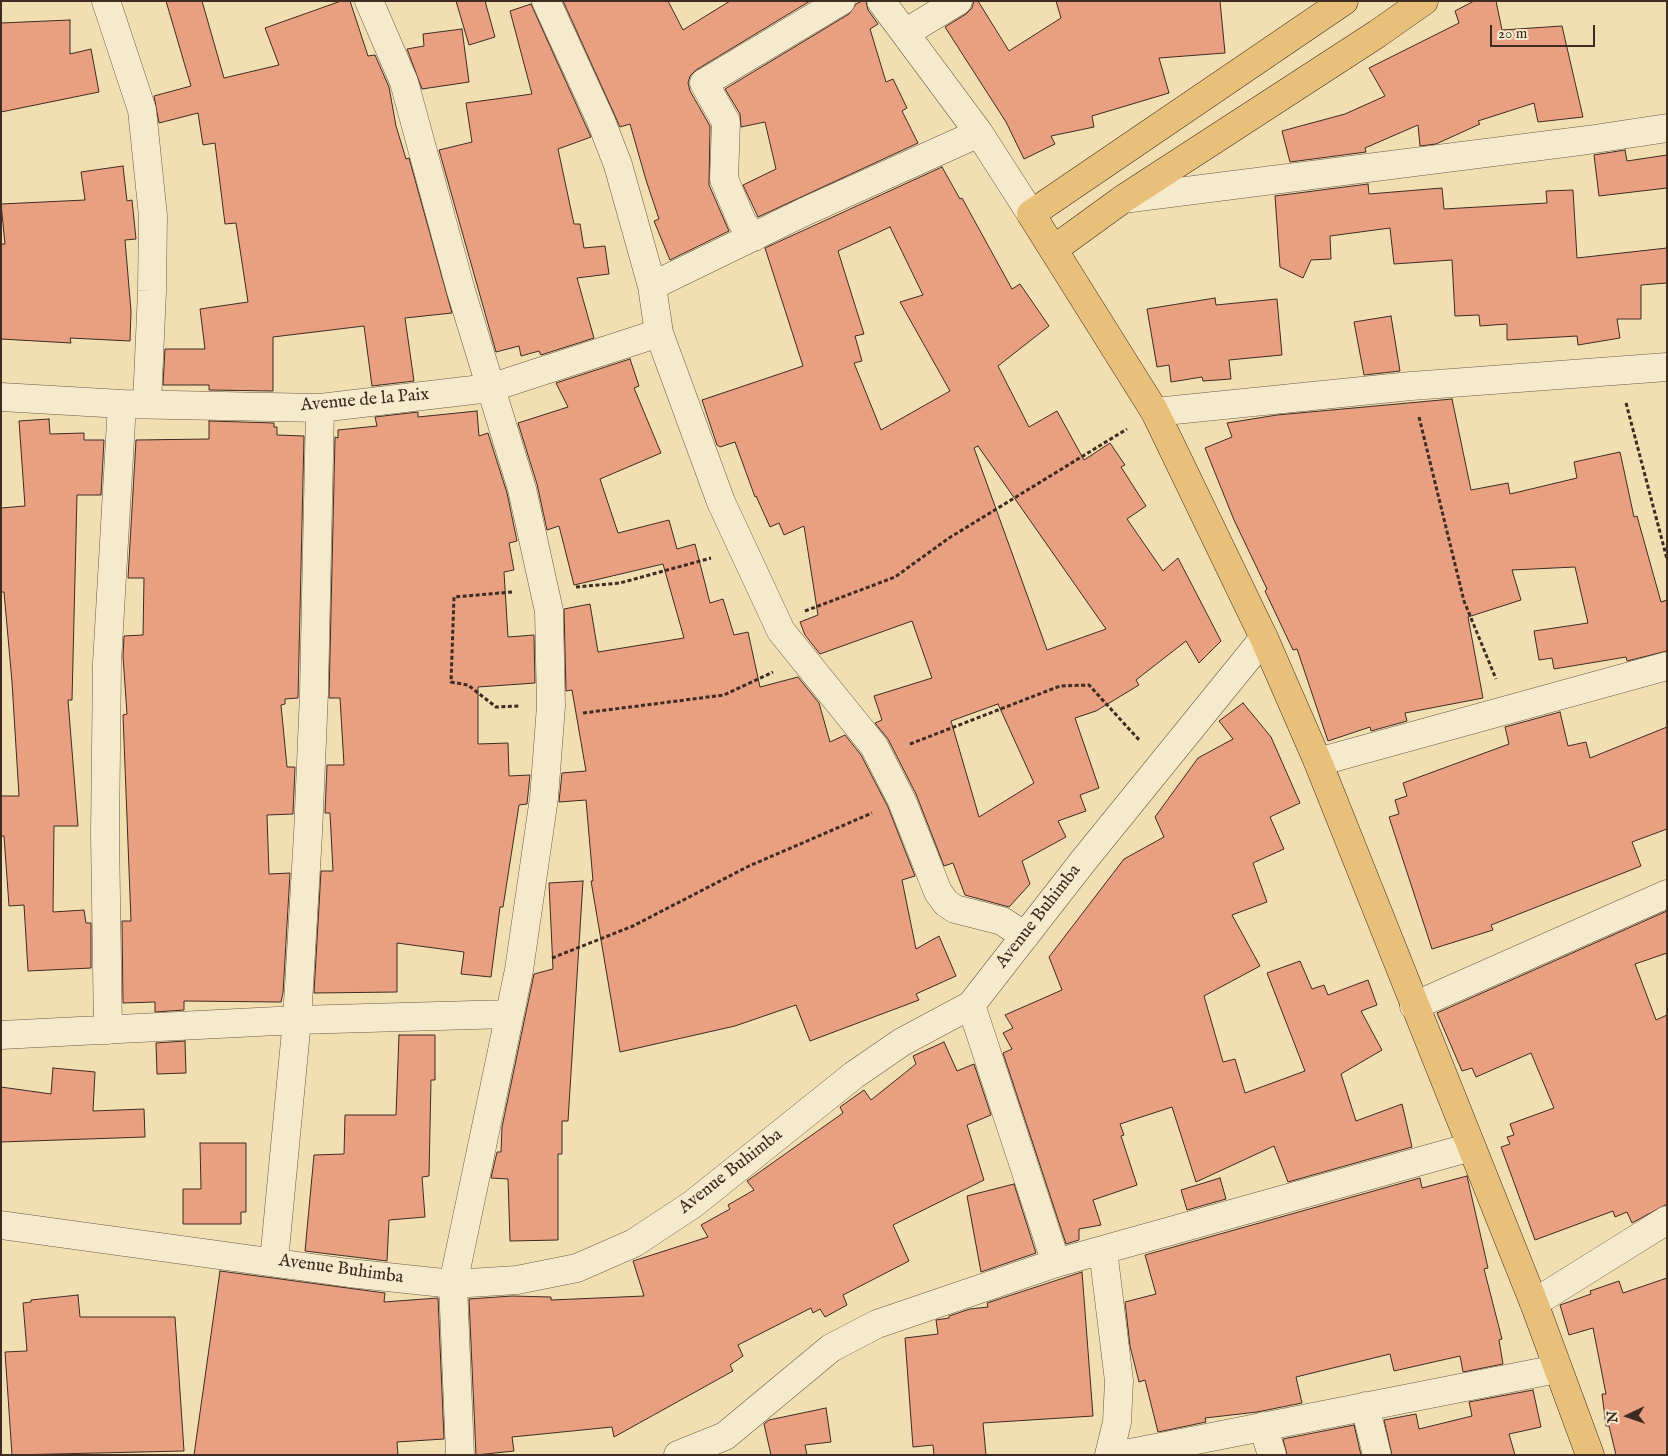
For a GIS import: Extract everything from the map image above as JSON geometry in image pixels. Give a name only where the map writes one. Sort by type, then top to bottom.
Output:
[{"type":"main road","points":[[1344,1],[1031,214],[1155,412],[1264,638],[1318,762],[1534,1303],[1590,1455]]},
{"type":"main road","points":[[1054,249],[1123,199],[1377,34],[1424,1]]},
{"type":"street","points":[[106,1],[142,110],[153,216],[152,291],[134,404],[107,663],[105,834],[108,1030]]},
{"type":"street","points":[[546,1],[583,80],[618,165],[652,286],[659,333],[721,502],[776,621],[803,658],[874,746],[902,801],[938,892],[946,903],[955,909],[1002,921],[1024,936]]},
{"type":"street","points":[[754,237],[742,222],[724,179],[726,122],[704,83],[841,1]]},
{"type":"street","points":[[881,1],[979,133],[1031,214]]},
{"type":"street","points":[[905,33],[958,1]]},
{"type":"street","points":[[375,3],[404,82],[490,388],[522,489],[548,611],[551,706],[544,798],[519,970],[453,1284],[460,1455]]},
{"type":"street","points":[[1123,199],[1588,140],[1667,128]]},
{"type":"street","points":[[652,286],[979,133]]},
{"type":"street","name":"Avenue de la Paix","points":[[1,397],[134,404],[320,408],[490,388],[659,333]]},
{"type":"street","points":[[1155,412],[1411,386],[1667,367]]},
{"type":"street","points":[[274,1261],[297,1020],[314,693],[320,408]]},
{"type":"street","name":"Avenue Buhimba","points":[[1,1224],[349,1273],[453,1284],[517,1280],[577,1268],[634,1243],[693,1204],[854,1075],[902,1042],[971,1005],[1024,936],[1264,638]]},
{"type":"street","points":[[1318,762],[1667,666]]},
{"type":"street","points":[[1414,1006],[1667,894]]},
{"type":"street","points":[[971,1005],[1056,1263]]},
{"type":"street","points":[[1,1035],[297,1020],[509,1014]]},
{"type":"street","points":[[678,1455],[726,1446],[831,1348],[877,1324],[1056,1263],[1471,1147]]},
{"type":"street","points":[[1534,1303],[1667,1220]]},
{"type":"street","points":[[1102,1250],[1119,1381],[1117,1422],[1109,1455]]},
{"type":"street","points":[[1120,1455],[1557,1369]]},
{"type":"street","points":[[1365,1406],[1376,1455]]},
{"type":"street","points":[[1263,1426],[1272,1455]]},
{"type":"path","points":[[1619,370],[1643,475],[1667,559]]},
{"type":"path","points":[[1411,386],[1464,601],[1509,710]]},
{"type":"path","points":[[776,621],[895,577],[949,538],[1155,412]]},
{"type":"path","points":[[742,548],[620,584],[454,597],[451,682],[468,685],[496,707],[551,706],[576,714],[724,695],[803,658]]},
{"type":"path","points":[[879,756],[1060,686],[1089,685],[1161,765]]},
{"type":"path","points":[[519,970],[573,952],[633,926],[749,866],[902,801]]},
{"type":"building","points":[[166,1],[202,1],[224,78],[279,65],[265,28],[341,1],[350,1],[368,56],[375,55],[389,87],[396,126],[406,159],[409,158],[452,313],[405,318],[414,381],[372,386],[364,326],[273,337],[273,391],[209,390],[209,385],[163,385],[165,349],[205,349],[200,309],[248,302],[236,223],[225,224],[215,143],[203,145],[198,113],[159,123],[154,96],[191,86]]},
{"type":"building","points":[[456,1],[485,1],[495,37],[469,45]]},
{"type":"building","points":[[563,1],[668,1],[683,30],[730,1],[810,1],[696,70],[690,76],[688,83],[690,91],[710,126],[709,185],[729,231],[670,260],[654,221],[659,219],[630,124],[620,127]]},
{"type":"building","points":[[866,1],[868,10],[878,24],[870,29],[886,82],[893,79],[907,108],[902,111],[918,143],[758,217],[743,185],[776,169],[765,122],[741,127],[740,114],[725,89],[849,14],[856,4]]},
{"type":"building","points":[[974,1],[978,1],[1009,51],[1061,18],[1056,1],[1220,1],[1225,53],[1159,58],[1169,93],[1092,116],[1094,127],[1051,136],[1055,144],[1024,159],[1006,122],[945,27],[966,14],[972,8]]},
{"type":"building","points":[[1474,1],[1496,1],[1502,30],[1562,26],[1583,117],[1538,122],[1534,103],[1478,121],[1480,124],[1436,144],[1420,146],[1418,125],[1365,148],[1366,152],[1290,162],[1282,131],[1345,114],[1385,96],[1369,68],[1459,23],[1455,11]]},
{"type":"building","points":[[531,4],[591,137],[558,149],[574,224],[580,224],[584,248],[605,246],[609,274],[577,278],[594,338],[541,355],[539,351],[521,356],[519,346],[496,352],[439,150],[472,142],[466,103],[532,94],[510,11]]},
{"type":"building","points":[[70,20],[70,54],[91,49],[99,92],[1,112],[1,23]]},
{"type":"building","points":[[462,29],[469,82],[422,89],[407,49],[424,46],[423,34]]},
{"type":"building","points":[[1625,150],[1627,161],[1667,155],[1667,188],[1599,196],[1594,155]]},
{"type":"building","points":[[123,166],[127,201],[132,200],[136,239],[125,240],[131,311],[130,341],[70,338],[71,343],[1,339],[1,244],[5,244],[1,204],[85,200],[81,172]]},
{"type":"building","points":[[942,167],[960,199],[962,198],[1012,289],[1020,284],[1049,326],[998,366],[1029,427],[1057,411],[1084,460],[1110,443],[1125,465],[1121,467],[1146,506],[1127,519],[1163,571],[1178,558],[1221,641],[1199,663],[1186,641],[1136,680],[1139,685],[1096,711],[1075,718],[1099,788],[1080,795],[1086,811],[1058,821],[1066,837],[1022,861],[1030,884],[1009,907],[965,895],[953,863],[944,866],[916,794],[888,739],[875,723],[882,720],[874,696],[932,678],[912,621],[820,654],[805,635],[800,622],[818,615],[804,526],[784,535],[779,523],[770,527],[755,497],[735,442],[720,447],[717,445],[702,400],[803,366],[765,248]],"holes":[[[890,227],[923,295],[900,302],[950,391],[881,430],[854,363],[862,361],[855,336],[864,334],[838,251]],[[978,446],[1106,629],[1047,650],[974,448]],[[998,704],[1034,783],[979,817],[951,721]]]},
{"type":"building","points":[[1368,184],[1369,194],[1442,188],[1444,209],[1547,203],[1546,191],[1573,190],[1577,258],[1667,248],[1667,283],[1641,285],[1641,319],[1617,319],[1620,338],[1578,345],[1577,336],[1507,340],[1507,324],[1480,326],[1479,315],[1455,316],[1452,260],[1394,264],[1390,228],[1330,236],[1331,259],[1311,260],[1303,278],[1280,267],[1275,196]]},
{"type":"building","points":[[1215,298],[1216,305],[1277,299],[1282,355],[1229,360],[1231,379],[1203,381],[1202,377],[1171,382],[1169,365],[1157,367],[1147,309]]},
{"type":"building","points":[[1391,316],[1400,371],[1364,375],[1354,322]]},
{"type":"building","points":[[630,359],[639,386],[634,388],[661,453],[600,479],[618,533],[669,520],[677,549],[695,544],[710,603],[723,599],[734,635],[748,632],[760,687],[798,677],[819,703],[830,742],[845,735],[861,755],[888,807],[915,876],[902,880],[916,949],[939,936],[956,976],[916,994],[919,1000],[810,1041],[796,1005],[735,1026],[620,1052],[591,881],[593,881],[586,800],[559,802],[562,773],[586,771],[572,690],[566,691],[564,609],[590,604],[598,652],[684,638],[663,564],[574,585],[559,526],[547,530],[537,484],[518,423],[568,407],[556,383]]},
{"type":"building","points":[[1452,399],[1471,490],[1508,483],[1510,494],[1577,478],[1574,462],[1620,452],[1634,517],[1637,516],[1661,602],[1667,600],[1667,651],[1627,661],[1626,657],[1554,669],[1552,658],[1539,660],[1534,631],[1588,623],[1575,567],[1512,570],[1521,600],[1468,617],[1483,698],[1405,713],[1407,721],[1371,731],[1370,727],[1328,741],[1297,649],[1293,650],[1265,591],[1267,589],[1234,520],[1205,448],[1232,437],[1227,423],[1277,415]]},
{"type":"building","points":[[477,411],[479,436],[488,433],[507,493],[517,541],[509,543],[514,570],[504,572],[508,637],[534,635],[535,683],[478,687],[478,744],[508,743],[509,776],[530,775],[527,804],[519,805],[503,907],[500,907],[491,977],[461,974],[464,952],[397,943],[397,992],[314,993],[321,871],[333,871],[330,813],[325,813],[327,765],[344,765],[340,698],[329,698],[335,437],[338,438],[338,430],[377,426],[375,417],[418,412],[418,417]]},
{"type":"building","points":[[49,419],[50,434],[84,433],[84,440],[104,440],[101,495],[77,495],[72,700],[68,700],[78,826],[54,826],[53,912],[84,910],[86,923],[91,923],[91,968],[28,971],[24,905],[9,906],[4,836],[1,836],[1,796],[19,796],[12,682],[4,592],[1,592],[1,508],[25,506],[19,421]]},
{"type":"building","points":[[209,421],[274,423],[274,427],[277,427],[277,435],[304,436],[298,698],[285,699],[285,704],[281,705],[287,767],[295,767],[293,814],[267,815],[269,874],[290,873],[283,993],[281,1002],[184,1001],[184,1010],[155,1012],[155,1002],[123,1003],[122,921],[131,921],[123,715],[127,714],[123,656],[124,636],[143,635],[144,578],[128,578],[136,440],[209,439]]},
{"type":"building","points":[[1243,703],[1271,737],[1300,803],[1270,817],[1284,849],[1253,863],[1267,902],[1232,915],[1260,966],[1204,996],[1223,1062],[1235,1059],[1245,1093],[1305,1071],[1267,973],[1300,961],[1312,989],[1324,985],[1328,995],[1368,980],[1377,1005],[1361,1011],[1382,1050],[1341,1074],[1356,1121],[1402,1104],[1412,1147],[1288,1182],[1274,1146],[1196,1182],[1172,1107],[1120,1124],[1124,1135],[1121,1136],[1137,1185],[1093,1200],[1101,1225],[1079,1229],[1079,1240],[1066,1244],[1003,1053],[1012,1049],[1003,1033],[1013,1028],[1005,1015],[1062,990],[1049,957],[1124,859],[1164,837],[1155,817],[1198,758],[1233,739],[1219,721]]},
{"type":"building","points":[[1560,712],[1568,746],[1586,742],[1590,758],[1667,727],[1667,829],[1632,842],[1641,866],[1491,925],[1493,930],[1432,949],[1389,817],[1399,814],[1395,800],[1407,796],[1403,783],[1509,744],[1505,727]]},
{"type":"building","points":[[583,881],[568,1121],[562,1121],[562,1154],[558,1154],[558,1240],[510,1241],[508,1179],[491,1178],[497,1152],[501,1152],[502,1127],[534,974],[553,969],[549,883]]},
{"type":"building","points":[[1667,911],[1667,953],[1635,964],[1656,1020],[1667,1015],[1667,1204],[1632,1223],[1627,1212],[1615,1217],[1613,1211],[1535,1240],[1501,1147],[1510,1144],[1507,1137],[1514,1135],[1510,1124],[1554,1108],[1531,1053],[1476,1077],[1472,1068],[1462,1071],[1437,1013]]},
{"type":"building","points":[[399,1035],[435,1035],[435,1080],[431,1080],[429,1176],[422,1177],[425,1217],[389,1220],[387,1261],[305,1251],[314,1155],[344,1154],[345,1115],[396,1115]]},
{"type":"building","points":[[185,1041],[186,1073],[157,1074],[156,1043]]},
{"type":"building","points":[[944,1042],[957,1071],[974,1064],[991,1115],[967,1125],[984,1180],[893,1225],[909,1261],[843,1295],[847,1305],[825,1317],[820,1309],[813,1313],[811,1308],[738,1345],[743,1356],[730,1365],[733,1371],[614,1437],[612,1427],[512,1437],[514,1451],[476,1455],[469,1299],[512,1296],[551,1297],[551,1300],[644,1296],[633,1261],[708,1237],[701,1225],[730,1209],[728,1205],[754,1190],[747,1181],[843,1113],[840,1107],[864,1090],[871,1100],[916,1064],[913,1056]]},
{"type":"building","points":[[53,1068],[95,1072],[93,1111],[144,1109],[145,1137],[1,1142],[1,1087],[51,1094]]},
{"type":"building","points":[[200,1143],[246,1143],[246,1212],[241,1212],[241,1224],[183,1224],[183,1189],[201,1189]]},
{"type":"building","points":[[1467,1176],[1488,1268],[1484,1269],[1502,1339],[1499,1340],[1503,1364],[1463,1372],[1460,1356],[1394,1371],[1390,1354],[1296,1377],[1302,1403],[1257,1412],[1205,1418],[1206,1422],[1158,1432],[1145,1380],[1139,1382],[1130,1346],[1125,1302],[1156,1294],[1145,1255],[1420,1178],[1422,1188]]},
{"type":"building","points":[[1220,1178],[1226,1199],[1187,1210],[1181,1190]]},
{"type":"building","points":[[1014,1184],[1036,1253],[981,1272],[967,1196]]},
{"type":"building","points":[[220,1271],[385,1293],[384,1302],[438,1298],[444,1439],[397,1442],[398,1455],[194,1455]]},
{"type":"building","points":[[1082,1272],[1093,1416],[983,1423],[986,1455],[934,1455],[933,1445],[913,1447],[905,1338],[938,1334],[936,1320],[949,1318],[949,1316],[970,1309],[988,1307],[987,1303]]},
{"type":"building","points":[[1667,1278],[1667,1455],[1616,1455],[1609,1426],[1606,1426],[1602,1394],[1606,1394],[1593,1328],[1569,1335],[1560,1305],[1591,1294],[1590,1291],[1619,1281],[1623,1293]]},
{"type":"building","points":[[78,1295],[80,1317],[175,1317],[184,1451],[12,1455],[5,1352],[27,1351],[23,1303],[31,1302],[31,1300]]},
{"type":"building","points":[[1533,1390],[1541,1427],[1509,1434],[1515,1455],[1392,1455],[1384,1420],[1416,1414],[1419,1429],[1472,1416],[1469,1402]]},
{"type":"building","points":[[826,1408],[831,1442],[805,1445],[807,1455],[771,1455],[764,1424],[769,1420]]},
{"type":"building","points":[[1354,1425],[1361,1455],[1287,1455],[1283,1439]]}]
